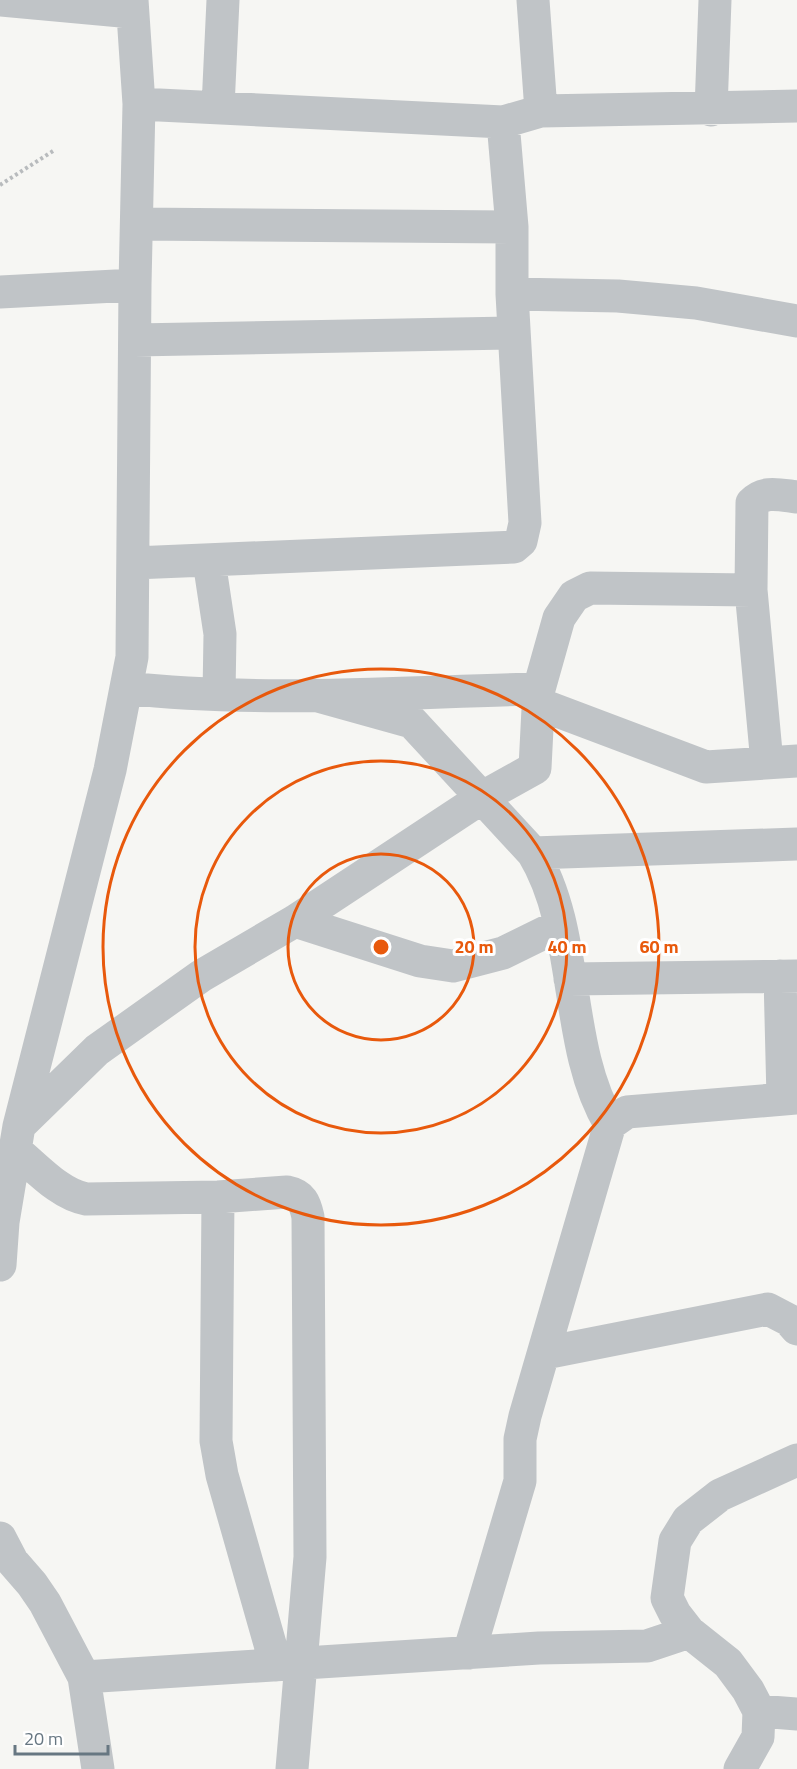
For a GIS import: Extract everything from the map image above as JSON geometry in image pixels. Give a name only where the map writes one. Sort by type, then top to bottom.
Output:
[{"type":"street","points":[[0,0],[132,6],[139,104],[132,657],[110,770],[17,1138],[3,1222],[0,1266]]},
{"type":"street","points":[[218,107],[223,0]]},
{"type":"street","points":[[533,0],[541,111]]},
{"type":"street","points":[[711,110],[716,0]]},
{"type":"street","points":[[139,104],[503,122],[541,111],[711,110],[797,106]]},
{"type":"street","points":[[134,563],[514,547],[521,542],[525,523],[512,294],[512,227],[503,122]]},
{"type":"street","points":[[137,224],[512,227]]},
{"type":"street","points":[[0,292],[135,285]]},
{"type":"street","points":[[512,294],[618,296],[696,303],[797,321]]},
{"type":"street","points":[[135,340],[514,333]]},
{"type":"street","points":[[126,688],[219,694],[539,697],[706,767],[782,762],[751,590],[752,503],[759,496],[771,494],[797,497]]},
{"type":"street","points":[[209,561],[220,634],[219,694]]},
{"type":"street","points":[[17,1138],[97,1050],[201,976],[296,921],[483,797],[535,768],[539,697],[559,618],[574,596],[590,588],[751,590]]},
{"type":"street","points":[[315,695],[412,722],[533,853],[547,877],[560,925],[594,1092],[610,1124]]},
{"type":"street","points":[[533,853],[797,844]]},
{"type":"street","points":[[296,921],[420,961],[453,966],[502,953],[560,925]]},
{"type":"street","points":[[469,1653],[520,1481],[520,1439],[525,1416],[610,1124],[627,1112],[790,1098],[788,976],[570,979]]},
{"type":"street","points":[[17,1138],[74,1197],[86,1199],[218,1197],[287,1192],[296,1194],[305,1202],[308,1217],[310,1557],[288,1664],[292,1769]]},
{"type":"street","points":[[218,1197],[216,1441],[222,1475],[288,1664]]},
{"type":"street","points":[[545,1353],[768,1309],[789,1320],[797,1329]]},
{"type":"street","points":[[740,1769],[758,1737],[759,1711],[748,1690],[728,1663],[689,1632],[675,1614],[667,1598],[675,1541],[688,1520],[720,1495],[797,1460]]},
{"type":"street","points":[[0,1538],[12,1561],[33,1584],[45,1603],[84,1677],[98,1769]]},
{"type":"street","points":[[84,1677],[469,1653],[647,1646],[689,1632]]},
{"type":"street","points":[[759,1711],[797,1714]]},
{"type":"path","points":[[0,185],[53,151]]}]
